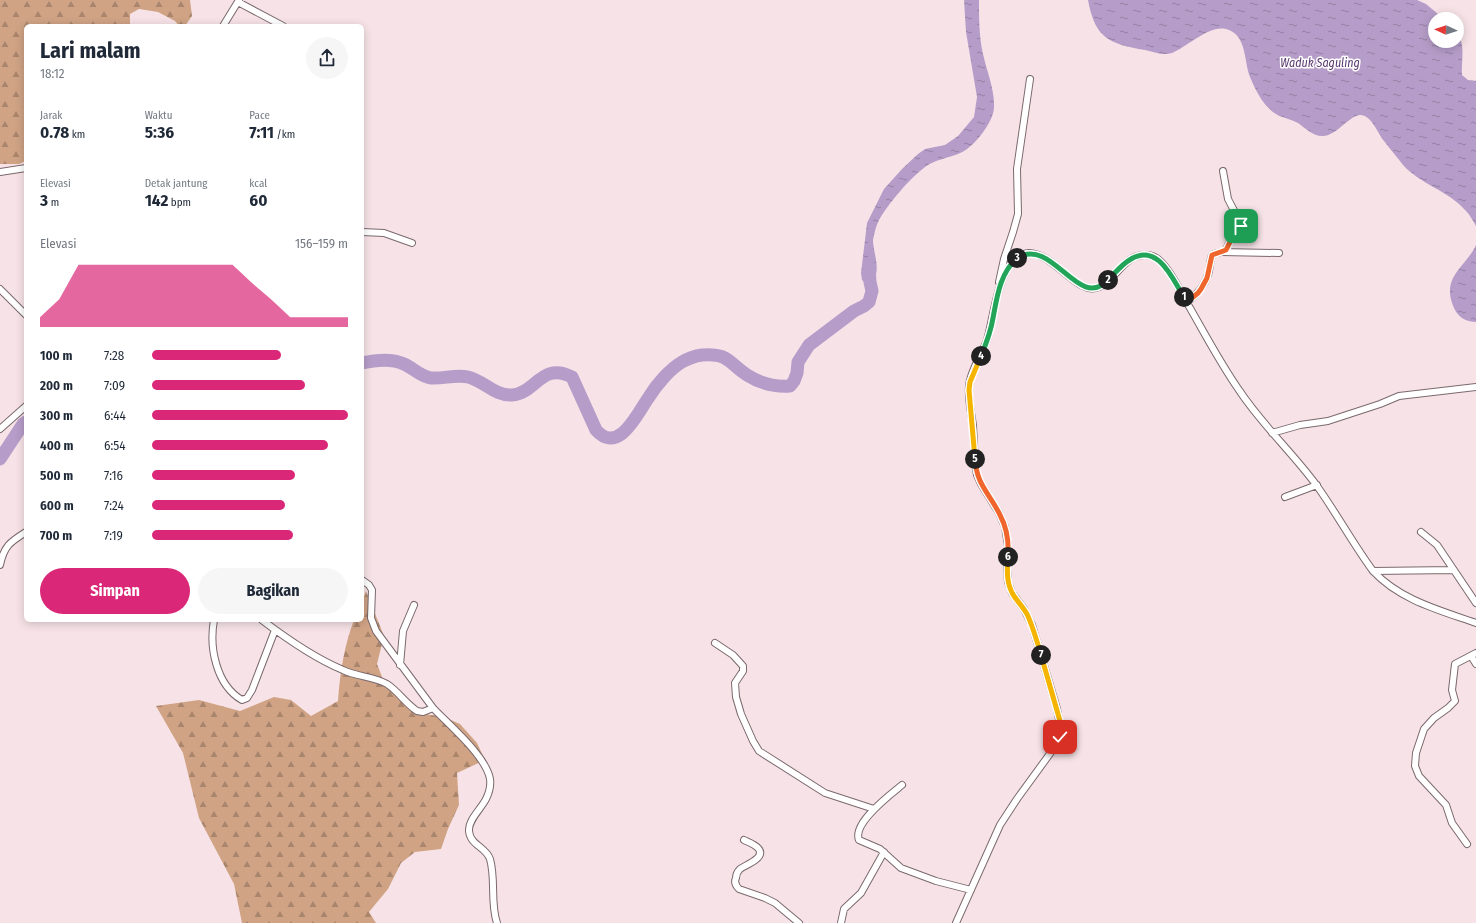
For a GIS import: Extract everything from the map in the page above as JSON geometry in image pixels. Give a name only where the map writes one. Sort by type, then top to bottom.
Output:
[{"type":"street","points":[[224,24],[238,1],[279,24]]},
{"type":"street","points":[[956,923],[1000,824],[1057,744],[1061,730],[1057,709],[1032,625],[1024,609],[1012,593],[1008,582],[1008,541],[1003,520],[981,484],[976,470],[969,386],[972,374],[987,340],[998,292],[1000,272],[1018,214],[1017,169],[1030,79]]},
{"type":"street","points":[[0,172],[24,168]]},
{"type":"street","points":[[1187,302],[1198,293],[1207,278],[1212,255],[1226,250],[1234,234],[1241,225],[1228,199],[1223,171]]},
{"type":"street","points":[[364,232],[384,233],[412,243]]},
{"type":"street","points":[[1221,252],[1279,253]]},
{"type":"street","points":[[998,292],[1012,262],[1016,258],[1026,254],[1036,254],[1046,258],[1080,284],[1093,289],[1106,283],[1130,259],[1146,255],[1154,257],[1162,262],[1239,391],[1272,433],[1317,485],[1372,571],[1385,583],[1417,602],[1476,623]]},
{"type":"street","points":[[0,289],[24,312]]},
{"type":"street","points":[[1272,433],[1300,425],[1328,421],[1380,404],[1399,396],[1476,387]]},
{"type":"street","points":[[0,429],[24,408]]},
{"type":"street","points":[[1285,497],[1317,485]]},
{"type":"street","points":[[1421,532],[1437,545],[1476,604]]},
{"type":"street","points":[[0,566],[4,551],[8,544],[24,533]]},
{"type":"street","points":[[1372,571],[1453,570]]},
{"type":"street","points":[[364,581],[369,585],[372,590],[371,618],[373,626],[432,708],[465,740],[483,762],[489,774],[490,783],[488,796],[471,823],[469,829],[472,840],[486,852],[490,858],[492,868],[494,909],[497,922],[490,923]]},
{"type":"street","points":[[400,665],[403,631],[414,605]]},
{"type":"street","points":[[214,622],[212,635],[213,650],[218,670],[223,680],[242,700],[247,698],[252,690],[275,630]]},
{"type":"street","points":[[265,622],[312,655],[343,671],[374,679],[386,684],[417,711],[423,712],[432,708]]},
{"type":"street","points":[[715,643],[733,655],[743,666],[735,685],[737,702],[753,741],[762,754],[825,793],[874,809]]},
{"type":"street","points":[[1467,844],[1452,824],[1446,805],[1419,776],[1414,761],[1424,729],[1434,718],[1448,708],[1454,700],[1452,690],[1455,664],[1473,654],[1476,664]]},
{"type":"street","points":[[902,785],[874,809],[860,828],[858,838],[860,841],[876,846],[901,868],[936,881],[971,890]]},
{"type":"street","points":[[744,840],[757,848],[759,853],[756,860],[738,872],[735,879],[736,886],[743,891],[764,898],[775,904],[799,923]]},
{"type":"street","points":[[841,923],[844,909],[861,893],[884,852]]},
{"type":"green space","points":[[0,0],[190,0],[192,16],[186,24],[177,24],[175,21],[158,12],[139,9],[130,14],[130,24],[24,24],[24,162],[19,164],[0,164]]},
{"type":"green space","points":[[366,591],[384,636],[377,664],[386,687],[419,713],[444,717],[460,724],[477,743],[485,760],[457,773],[459,805],[441,849],[415,852],[401,863],[388,889],[369,912],[376,923],[242,923],[234,884],[199,818],[183,753],[156,706],[199,700],[240,711],[274,697],[291,700],[311,716],[338,701],[341,670],[353,622],[364,622],[364,596]]},
{"type":"water","points":[[964,0],[979,0],[981,40],[993,94],[993,114],[986,128],[970,147],[958,154],[925,167],[912,178],[883,213],[877,225],[873,240],[877,267],[875,277],[872,281],[864,282],[862,280],[861,273],[867,223],[884,189],[918,154],[925,149],[945,145],[958,136],[974,117],[977,97],[966,32]]},
{"type":"water","name":"Waduk Saguling","points":[[1088,0],[1417,0],[1426,4],[1436,12],[1428,12],[1428,48],[1462,48],[1462,75],[1468,80],[1476,81],[1476,226],[1469,214],[1459,204],[1410,172],[1382,138],[1372,122],[1365,116],[1361,115],[1352,118],[1338,130],[1327,135],[1319,136],[1298,123],[1271,111],[1260,98],[1255,88],[1248,71],[1244,49],[1238,36],[1233,32],[1226,29],[1212,30],[1178,50],[1165,54],[1133,48],[1113,42],[1100,31],[1091,13]]},
{"type":"water","points":[[1476,245],[1476,322],[1472,322],[1460,316],[1454,308],[1450,288],[1456,273],[1472,253]]},
{"type":"waterway","points":[[364,363],[378,360],[399,362],[420,374],[431,378],[459,376],[468,377],[506,395],[512,395],[527,390],[546,375],[562,373],[572,377],[596,430],[604,437],[612,438],[620,435],[627,429],[664,377],[677,365],[687,359],[702,355],[724,357],[741,371],[758,381],[779,386],[790,386],[797,373],[798,362],[809,345],[854,311],[869,302],[872,291],[869,266]]},
{"type":"waterway","points":[[0,459],[24,423]]},
{"type":"waterway","points":[[0,452],[7,448]]},
{"type":"route","points":[[1060,737],[1061,726],[1057,709],[1032,625],[1024,609],[1012,593],[1008,582],[1008,541],[1003,520],[984,490],[976,470],[969,386],[972,374],[987,340],[1001,283],[1012,262],[1021,255],[1029,253],[1046,258],[1080,284],[1093,289],[1106,283],[1130,259],[1142,255],[1154,257],[1162,262],[1187,302],[1198,293],[1207,278],[1212,255],[1226,250],[1234,234],[1241,226]]}]
